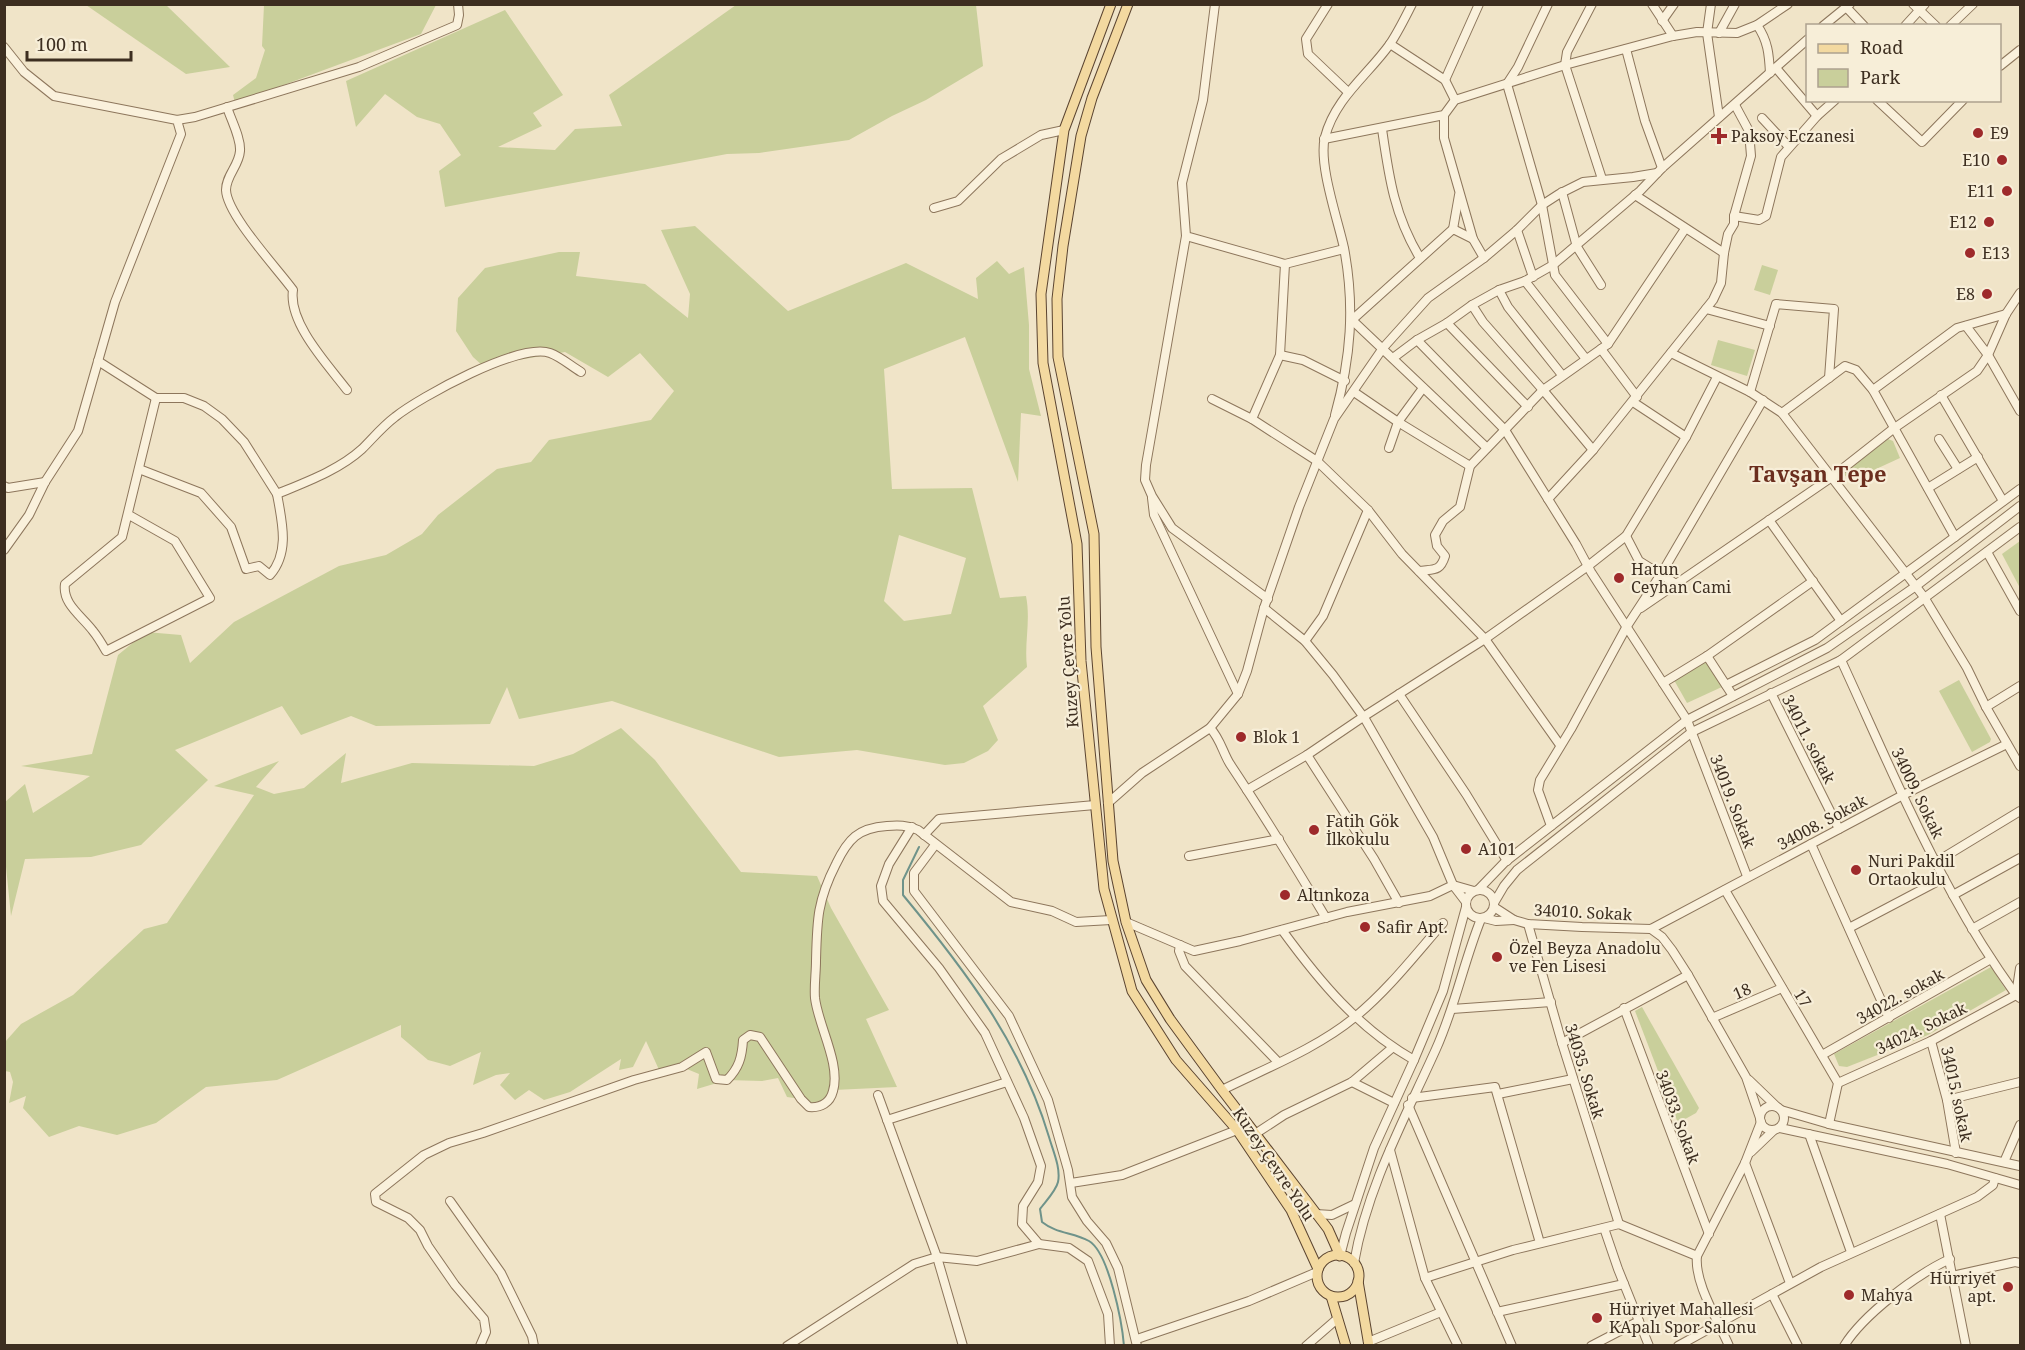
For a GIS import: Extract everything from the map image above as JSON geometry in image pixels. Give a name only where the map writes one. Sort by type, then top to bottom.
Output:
[{"type":"main road","name":"Kuzey Çevre Yolu","points":[[1111,4],[1064,130],[1041,294],[1042,363],[1077,544],[1080,661],[1104,889],[1132,990],[1176,1060],[1237,1130],[1291,1210],[1318,1270]]},
{"type":"main road","name":"Kuzey Çevre Yolu","points":[[1128,4],[1092,98],[1081,136],[1057,299],[1058,357],[1094,534],[1096,647],[1113,861],[1126,922],[1146,980],[1170,1019],[1328,1229],[1340,1256]]},
{"type":"main road","points":[[1358,1281],[1347,1295],[1331,1296],[1325,1293],[1319,1285],[1318,1270],[1329,1257],[1340,1256],[1354,1263],[1358,1272],[1368,1344]]},
{"type":"main road","points":[[1331,1296],[1346,1346]]},
{"type":"street","points":[[4,47],[24,72],[54,96],[177,120],[195,117],[359,68],[457,25],[458,4]]},
{"type":"street","points":[[1215,4],[1203,100],[1182,183],[1186,236],[1145,480],[1172,528],[1268,599]]},
{"type":"street","points":[[1328,4],[1306,39],[1308,54],[1348,92]]},
{"type":"street","points":[[1108,803],[1142,773],[1210,728],[1238,694],[1247,671],[1264,608],[1299,507],[1334,419],[1345,381],[1352,320],[1344,249],[1324,156],[1324,139],[1332,117],[1348,92],[1390,44],[1412,4]]},
{"type":"street","points":[[1445,80],[1479,4]]},
{"type":"street","points":[[1548,4],[1518,67],[1507,84],[1542,205],[1555,275],[1605,346],[1635,399],[1686,437]]},
{"type":"street","points":[[1593,4],[1567,52],[1565,65],[1602,179]]},
{"type":"street","points":[[1652,4],[1673,36]]},
{"type":"street","points":[[1662,21],[1674,4]]},
{"type":"street","points":[[1711,4],[1707,33],[1719,117]]},
{"type":"street","points":[[1719,33],[1736,4]]},
{"type":"street","points":[[1484,258],[1473,238],[1444,138],[1444,114],[1455,100],[1565,65],[1673,36],[1697,32],[1737,33],[1758,25],[1788,4]]},
{"type":"street","points":[[1913,4],[1934,24]]},
{"type":"street","points":[[1907,24],[1925,4]]},
{"type":"street","points":[[1952,24],[1973,4]]},
{"type":"street","points":[[1829,24],[1848,6],[1862,24]]},
{"type":"street","points":[[1758,25],[1765,37],[1773,70],[1817,116]]},
{"type":"street","points":[[1393,358],[1417,340],[1499,290],[1529,279],[1553,266],[1806,41]]},
{"type":"street","points":[[1390,44],[1445,80],[1455,100]]},
{"type":"street","points":[[1626,49],[1659,170]]},
{"type":"street","points":[[2001,65],[2020,50]]},
{"type":"street","points":[[1734,216],[1759,220],[1766,216],[1781,157],[1832,102]]},
{"type":"street","points":[[1879,102],[1922,142],[1960,102]]},
{"type":"street","points":[[1548,499],[1593,450],[1713,300],[1720,283],[1728,234],[1734,224],[1734,216],[1751,156],[1749,131],[1735,105]]},
{"type":"street","points":[[227,107],[241,149],[227,181],[226,191],[229,203],[248,232],[293,290],[292,300],[296,316],[318,352],[347,390]]},
{"type":"street","points":[[1324,139],[1382,129],[1444,114]]},
{"type":"street","points":[[1762,118],[1789,147]]},
{"type":"street","points":[[4,550],[29,515],[45,482],[78,431],[115,302],[181,134],[177,120]]},
{"type":"street","points":[[1382,129],[1395,205],[1406,235],[1420,258]]},
{"type":"street","points":[[934,208],[958,201],[1001,159],[1041,135],[1064,130]]},
{"type":"street","points":[[1334,419],[1383,348],[1428,298],[1484,258],[1542,205],[1583,182],[1633,177],[1659,170]]},
{"type":"street","points":[[1352,320],[1453,229],[1460,191]]},
{"type":"street","points":[[1562,192],[1577,247],[1602,285]]},
{"type":"street","points":[[1635,195],[1724,253]]},
{"type":"street","points":[[1453,229],[1473,238]]},
{"type":"street","points":[[1419,571],[1437,569],[1442,566],[1445,556],[1437,546],[1435,535],[1443,521],[1460,507],[1470,466],[1543,390],[1605,346],[1685,229]]},
{"type":"street","points":[[1517,230],[1529,279],[1586,359]]},
{"type":"street","points":[[1186,236],[1285,264],[1344,249]]},
{"type":"street","points":[[1252,419],[1280,355],[1285,264]]},
{"type":"street","points":[[1499,290],[1508,307],[1562,375]]},
{"type":"street","points":[[1641,608],[1832,477],[1893,429],[1977,372],[1988,355],[2006,314],[2020,293]]},
{"type":"street","points":[[1750,392],[1776,304],[1834,309],[1829,378]]},
{"type":"street","points":[[1472,306],[1483,322],[1593,450]]},
{"type":"street","points":[[1706,309],[1770,326]]},
{"type":"street","points":[[1873,390],[1957,328],[2006,314]]},
{"type":"street","points":[[1352,320],[1487,448]]},
{"type":"street","points":[[1447,323],[1528,407]]},
{"type":"street","points":[[1966,326],[1988,355],[2020,411]]},
{"type":"street","name":"34019. Sokak","points":[[1417,340],[1505,430],[1588,566],[1687,720],[1747,876]]},
{"type":"street","points":[[277,494],[314,479],[342,462],[363,448],[396,416],[470,373],[528,353],[549,352],[581,372]]},
{"type":"street","points":[[1671,353],[1763,399],[1782,413],[1924,597],[1967,668],[2020,766]]},
{"type":"street","points":[[1280,355],[1303,360],[1345,381]]},
{"type":"street","points":[[98,361],[156,398],[184,398],[204,406],[222,419],[244,442],[277,494],[285,536],[277,567],[270,575],[259,566],[246,569],[231,527],[201,493],[139,469]]},
{"type":"street","points":[[1782,413],[1845,366],[1856,370],[1873,390],[1955,537]]},
{"type":"street","points":[[1247,790],[1307,755],[1485,639],[1588,566],[1626,536],[1686,437],[1717,377]]},
{"type":"street","points":[[1389,448],[1398,422],[1423,388]]},
{"type":"street","points":[[1354,392],[1470,466]]},
{"type":"street","points":[[1941,395],[2003,501]]},
{"type":"street","points":[[129,515],[175,541],[210,598],[106,651],[95,632],[66,601],[63,593],[65,584],[122,537],[129,515],[134,479],[139,469],[156,398]]},
{"type":"street","points":[[1212,399],[1252,419],[1317,461],[1368,510],[1402,554],[1485,639],[1560,745]]},
{"type":"street","points":[[1551,826],[1538,790],[1540,780],[1571,729],[1627,626],[1661,575],[1763,399]]},
{"type":"street","points":[[1940,439],[1958,469]]},
{"type":"street","points":[[1928,488],[1978,457]]},
{"type":"street","points":[[4,486],[8,488],[45,482]]},
{"type":"street","points":[[1726,685],[1815,640],[2020,489]]},
{"type":"street","points":[[1152,496],[1154,515],[1238,694]]},
{"type":"street","points":[[1340,1256],[1374,1148],[1443,990],[1467,898],[1507,861],[1687,720],[1827,648],[1916,586],[2020,506]]},
{"type":"street","points":[[1305,641],[1323,616],[1368,510]]},
{"type":"street","points":[[1769,520],[1841,621]]},
{"type":"street","points":[[1354,1263],[1370,1203],[1410,1102],[1452,1009],[1469,950],[1483,919],[1491,914],[1504,886],[1517,870],[1693,734],[1840,660],[2020,527]]},
{"type":"street","points":[[1626,536],[1639,561],[1676,584]]},
{"type":"street","points":[[1987,552],[2020,611]]},
{"type":"street","points":[[1663,683],[1707,656],[1813,581]]},
{"type":"street","points":[[1264,608],[1305,641],[1363,717],[1433,837],[1453,885],[1470,915],[1496,921],[1514,920]]},
{"type":"street","points":[[1707,656],[1733,696]]},
{"type":"street","name":"34009. Sokak","points":[[1840,660],[1944,878],[1972,929],[2018,997]]},
{"type":"street","points":[[1986,706],[2020,686]]},
{"type":"street","name":"34011. sokak","points":[[1771,693],[1839,829]]},
{"type":"street","points":[[1399,694],[1466,794],[1507,861]]},
{"type":"street","points":[[1210,728],[1326,918]]},
{"type":"street","name":"34008. Sokak","points":[[1651,929],[1747,876],[2007,744]]},
{"type":"street","points":[[1307,755],[1374,859],[1399,903]]},
{"type":"street","points":[[924,835],[939,819],[1095,805]]},
{"type":"street","points":[[1936,862],[2019,813]]},
{"type":"street","points":[[480,1346],[486,1332],[484,1319],[455,1285],[428,1246],[420,1230],[408,1218],[376,1202],[375,1194],[424,1155],[449,1143],[634,1080],[682,1067],[706,1052],[716,1079],[727,1080],[735,1072],[742,1057],[742,1040],[750,1035],[760,1037],[801,1099],[809,1107],[819,1108],[828,1101],[834,1090],[834,1074],[815,998],[817,918],[824,888],[846,845],[872,827],[901,825],[912,828],[1011,902],[1033,905],[1076,922],[1111,920]]},
{"type":"street","points":[[912,828],[889,864],[881,886],[883,902],[939,968],[985,1033],[1024,1118],[1041,1166],[1038,1182],[1023,1206],[1022,1224],[1039,1244]]},
{"type":"street","points":[[1189,856],[1279,839]]},
{"type":"street","points":[[935,844],[914,873],[914,891],[1009,1016],[1048,1100],[1071,1183],[1072,1197],[1087,1221],[1106,1243],[1118,1268],[1137,1342],[1249,1302],[1318,1270]]},
{"type":"street","points":[[1811,844],[1889,1018]]},
{"type":"street","points":[[1953,895],[2020,858]]},
{"type":"street","points":[[1850,928],[1944,878]]},
{"type":"street","points":[[1126,922],[1194,951],[1347,912],[1430,896],[1453,885],[1487,891],[1494,905],[1514,920]]},
{"type":"street","name":"17","points":[[1725,890],[1838,1083]]},
{"type":"street","points":[[1972,929],[2020,902]]},
{"type":"street","name":"34010. Sokak","points":[[1514,920],[1528,924],[1651,929]]},
{"type":"street","points":[[1222,1090],[1302,1050],[1354,1018],[1391,982],[1443,922]]},
{"type":"street","name":"34035. Sokak","points":[[1528,924],[1562,1043],[1619,1224]]},
{"type":"street","points":[[1651,929],[1662,937],[1688,975],[1746,1077],[1765,1129],[1809,1134],[1947,1164],[2019,1186]]},
{"type":"street","points":[[1282,930],[1354,1018],[1392,1048],[1414,1060]]},
{"type":"street","points":[[1180,945],[1179,951],[1185,966],[1278,1062]]},
{"type":"street","name":"34022. sokak","points":[[1821,1055],[1991,959]]},
{"type":"street","points":[[2018,997],[2020,968]]},
{"type":"street","points":[[1562,1043],[1688,975]]},
{"type":"street","name":"18","points":[[1712,1018],[1782,988]]},
{"type":"street","name":"34024. Sokak","points":[[1838,1083],[1931,1041],[2018,997]]},
{"type":"street","points":[[1452,1009],[1551,1002]]},
{"type":"street","name":"34033. Sokak","points":[[1624,1008],[1709,1234]]},
{"type":"street","name":"34015. sokak","points":[[1931,1041],[1947,1100],[1956,1153]]},
{"type":"street","points":[[1255,1134],[1284,1115],[1352,1082],[1392,1048]]},
{"type":"street","points":[[1746,1077],[1779,1108],[1785,1117],[1777,1129],[1750,1153]]},
{"type":"street","points":[[1498,1094],[1573,1079]]},
{"type":"street","points":[[887,1120],[1007,1082]]},
{"type":"street","points":[[1352,1082],[1394,1103]]},
{"type":"street","points":[[1947,1100],[2020,1082]]},
{"type":"street","points":[[1829,1124],[1838,1083]]},
{"type":"street","points":[[1410,1102],[1495,1087],[1540,1243]]},
{"type":"street","points":[[878,1095],[937,1257],[963,1346]]},
{"type":"street","points":[[1410,1102],[1512,1346]]},
{"type":"street","points":[[1729,1346],[1699,1278],[1696,1266],[1697,1256],[1750,1153],[1766,1108],[1779,1108],[1829,1124],[2020,1166]]},
{"type":"street","points":[[2004,1162],[2020,1125]]},
{"type":"street","points":[[1071,1183],[1122,1175],[1237,1130]]},
{"type":"street","points":[[1809,1134],[1851,1252]]},
{"type":"street","points":[[1390,1150],[1425,1278],[1458,1346]]},
{"type":"street","points":[[1745,1163],[1790,1283]]},
{"type":"street","points":[[1678,1346],[1790,1283],[1851,1252],[1977,1197],[1993,1185],[1995,1178]]},
{"type":"street","points":[[450,1201],[501,1273],[532,1336],[534,1346]]},
{"type":"street","points":[[1316,1214],[1332,1215],[1355,1204]]},
{"type":"street","points":[[1940,1214],[1966,1346]]},
{"type":"street","points":[[1425,1278],[1475,1261],[1619,1224],[1697,1256]]},
{"type":"street","points":[[1604,1228],[1649,1346]]},
{"type":"street","points":[[787,1346],[914,1264],[937,1257],[977,1261],[1039,1244],[1069,1248],[1088,1261],[1108,1314],[1110,1346]]},
{"type":"street","points":[[1844,1346],[1855,1330],[1889,1300],[1935,1266],[1950,1259]]},
{"type":"street","points":[[1952,1276],[2014,1262],[2020,1263]]},
{"type":"street","points":[[1497,1312],[1624,1284]]},
{"type":"street","points":[[1772,1294],[1798,1346]]},
{"type":"street","points":[[1368,1344],[1442,1312]]},
{"type":"street","points":[[1306,1346],[1337,1319]]},
{"type":"street","points":[[1591,1346],[1639,1321]]},
{"type":"green space","points":[[86,5],[166,5],[230,67],[186,74]]},
{"type":"green space","points":[[264,5],[436,5],[421,34],[235,103],[233,95],[256,78],[265,50],[262,46]]},
{"type":"green space","points":[[736,5],[976,5],[983,66],[926,100],[849,140],[759,153],[727,154],[445,207],[439,171],[461,155],[440,124],[417,117],[385,94],[356,127],[346,81],[505,10],[563,95],[533,113],[542,126],[498,147],[555,150],[575,129],[622,126],[609,95]]},
{"type":"green space","points":[[695,226],[788,311],[906,263],[978,299],[976,278],[997,261],[1009,274],[1024,267],[1029,325],[1029,369],[1041,416],[1021,413],[1018,482],[965,337],[884,369],[892,489],[972,488],[1000,598],[1026,596],[1027,667],[983,706],[998,740],[988,751],[964,763],[945,765],[857,750],[779,757],[612,701],[519,719],[507,687],[490,724],[376,726],[351,716],[301,735],[282,706],[175,750],[208,780],[141,845],[91,857],[25,859],[11,916],[5,857],[4,803],[25,784],[33,813],[90,776],[21,766],[92,754],[118,655],[146,632],[181,635],[190,663],[234,622],[339,566],[386,555],[422,534],[438,515],[497,469],[531,462],[549,440],[651,420],[674,391],[640,353],[608,377],[565,352],[483,366],[473,357],[456,331],[458,298],[485,268],[559,252],[580,252],[576,276],[645,284],[688,318],[690,294],[661,230]],"holes":[[[899,535],[966,558],[951,614],[904,621],[884,601]]]},
{"type":"green space","points":[[1762,265],[1778,270],[1770,295],[1754,290]]},
{"type":"green space","points":[[1718,340],[1755,350],[1747,376],[1711,365]]},
{"type":"green space","points":[[1888,439],[1893,441],[1900,458],[1850,481],[1843,473]]},
{"type":"green space","points":[[2020,541],[2020,588],[2002,554]]},
{"type":"green space","points":[[1707,658],[1724,686],[1687,703],[1674,680]]},
{"type":"green space","points":[[1959,680],[1991,739],[1990,742],[1972,752],[1939,691]]},
{"type":"green space","points":[[621,728],[655,760],[741,872],[817,876],[831,908],[889,1010],[866,1019],[897,1087],[834,1090],[819,1108],[801,1099],[787,1097],[778,1078],[762,1081],[727,1080],[697,1089],[699,1074],[682,1067],[660,1072],[646,1041],[633,1067],[619,1070],[621,1059],[570,1092],[544,1100],[529,1090],[515,1100],[500,1085],[510,1073],[496,1075],[473,1085],[481,1052],[450,1066],[428,1060],[401,1037],[401,1025],[277,1080],[206,1087],[156,1123],[117,1135],[79,1126],[49,1137],[23,1108],[26,1096],[9,1103],[13,1082],[10,1072],[5,1071],[5,1042],[21,1024],[73,995],[144,929],[167,923],[254,795],[214,786],[279,761],[256,787],[274,794],[304,788],[346,753],[341,783],[412,763],[534,766],[573,754]]},
{"type":"green space","points":[[1991,967],[2006,990],[1928,1035],[1847,1067],[1839,1066],[1834,1054]]},
{"type":"green space","points":[[1642,1007],[1699,1108],[1696,1113],[1678,1123],[1635,1011]]},
{"type":"waterway","points":[[919,847],[903,880],[903,895],[948,951],[989,1009],[1023,1070],[1037,1103],[1059,1177],[1053,1193],[1040,1209],[1042,1222],[1053,1229],[1083,1238],[1096,1248],[1103,1259],[1113,1289],[1124,1346]]},
{"type":"place","name":"E9","points":[[1978,133]]},
{"type":"place","name":"Paksoy Eczanesi","points":[[1719,136]]},
{"type":"place","name":"E10","points":[[2002,160]]},
{"type":"place","name":"E11","points":[[2007,191]]},
{"type":"place","name":"E12","points":[[1989,222]]},
{"type":"place","name":"E13","points":[[1970,253]]},
{"type":"place","name":"E8","points":[[1987,294]]},
{"type":"place","name":"Hatun Ceyhan Cami","points":[[1619,578]]},
{"type":"place","name":"Blok 1","points":[[1241,737]]},
{"type":"place","name":"Fatih Gök İlkokulu","points":[[1314,830]]},
{"type":"place","name":"A101","points":[[1466,849]]},
{"type":"place","name":"Nuri Pakdil Ortaokulu","points":[[1856,870]]},
{"type":"place","name":"Altınkoza","points":[[1285,895]]},
{"type":"place","name":"Safir Apt.","points":[[1365,927]]},
{"type":"place","name":"Özel Beyza Anadolu ve Fen Lisesi","points":[[1497,957]]},
{"type":"place","name":"Hürriyet apt.","points":[[2008,1287]]},
{"type":"place","name":"Mahya","points":[[1849,1295]]},
{"type":"place","name":"Hürriyet Mahallesi KApalı Spor Salonu","points":[[1597,1318]]},
{"type":"district","name":"Tavşan Tepe","points":[[1818,473]]}]
